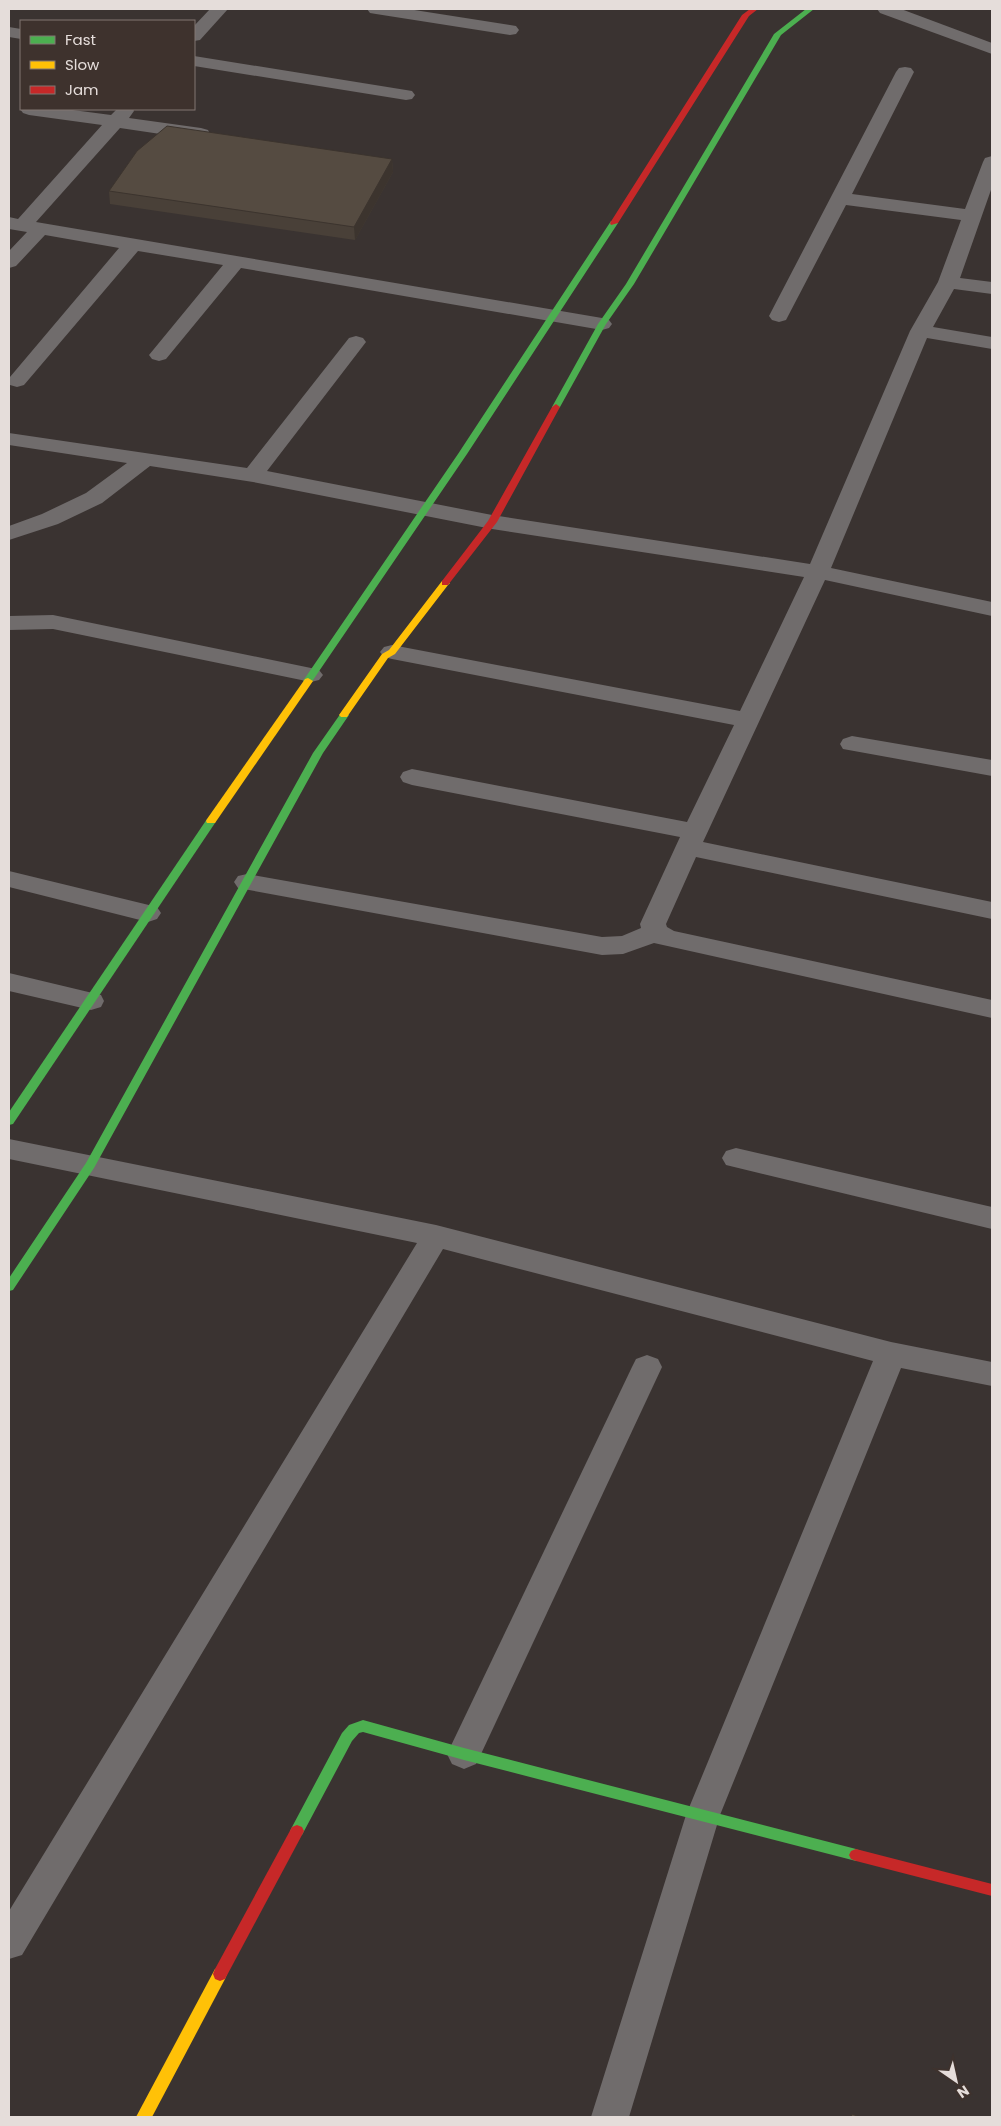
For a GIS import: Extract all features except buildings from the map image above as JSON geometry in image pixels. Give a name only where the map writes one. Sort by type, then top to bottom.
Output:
[{"type":"street","points":[[195,35],[219,9]]},
{"type":"street","points":[[376,9],[435,13],[510,30]]},
{"type":"street","points":[[9,1120],[148,913],[425,510],[554,317],[746,15],[754,9]]},
{"type":"street","points":[[9,1287],[90,1165],[318,753],[385,656],[392,652],[492,522],[602,324],[630,284],[778,34],[810,9]]},
{"type":"street","points":[[886,9],[992,49]]},
{"type":"street","points":[[195,61],[406,95]]},
{"type":"street","points":[[779,316],[905,72]]},
{"type":"street","points":[[44,110],[122,115],[215,136]]},
{"type":"street","points":[[9,262],[24,226],[122,115]]},
{"type":"street","points":[[992,162],[948,282],[920,331],[818,572],[653,924],[655,932],[682,943],[992,1009]]},
{"type":"street","points":[[840,198],[972,216]]},
{"type":"street","points":[[24,226],[602,324]]},
{"type":"street","points":[[17,381],[133,244]]},
{"type":"street","points":[[160,355],[236,262]]},
{"type":"street","points":[[948,282],[992,288]]},
{"type":"street","points":[[920,331],[992,343]]},
{"type":"street","points":[[253,475],[356,342]]},
{"type":"street","points":[[9,439],[253,475],[492,522],[818,572],[992,610]]},
{"type":"street","points":[[9,533],[50,519],[94,498],[146,459]]},
{"type":"street","points":[[9,623],[53,622],[311,675]]},
{"type":"street","points":[[392,652],[748,720]]},
{"type":"street","points":[[852,744],[992,768]]},
{"type":"street","points":[[412,777],[992,911]]},
{"type":"street","points":[[9,880],[148,913]]},
{"type":"street","points":[[247,882],[602,946],[616,947],[632,944],[655,932]]},
{"type":"street","points":[[9,982],[91,1000]]},
{"type":"street","points":[[9,1149],[436,1236],[891,1354],[992,1374]]},
{"type":"street","points":[[736,1158],[992,1218]]},
{"type":"street","points":[[9,1943],[436,1236]]},
{"type":"street","points":[[610,2117],[703,1815],[891,1354]]},
{"type":"street","points":[[464,1754],[647,1367]]},
{"type":"street","points":[[144,2117],[347,1736],[354,1729],[363,1726],[464,1754],[992,1890]]},
{"type":"traffic: fast","points":[[556,407],[602,324],[630,284],[778,34],[810,9]]},
{"type":"traffic: fast","points":[[308,681],[463,454],[614,223]]},
{"type":"traffic: fast","points":[[9,1287],[90,1165],[318,753],[344,715]]},
{"type":"traffic: fast","points":[[9,1121],[211,821]]},
{"type":"traffic: fast","points":[[297,1831],[347,1737],[354,1729],[363,1726],[464,1754],[856,1855]]},
{"type":"traffic: slow","points":[[344,715],[385,656],[392,652],[445,583]]},
{"type":"traffic: slow","points":[[211,821],[308,681]]},
{"type":"traffic: slow","points":[[144,2117],[220,1974]]},
{"type":"traffic: jam","points":[[614,223],[746,15],[754,9]]},
{"type":"traffic: jam","points":[[445,583],[492,522],[556,407]]},
{"type":"traffic: jam","points":[[220,1974],[297,1831]]},
{"type":"traffic: jam","points":[[856,1855],[992,1890]]}]
